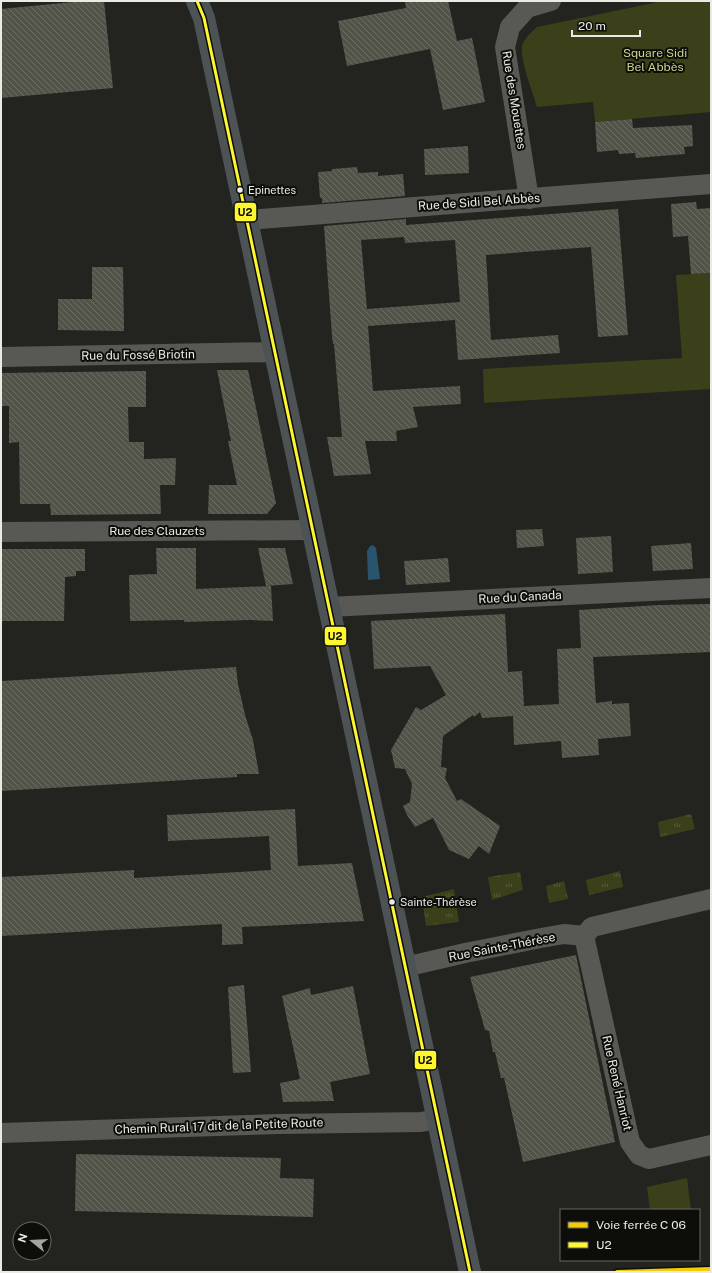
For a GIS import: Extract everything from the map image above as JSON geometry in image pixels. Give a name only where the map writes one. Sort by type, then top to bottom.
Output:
[{"type":"main road","points":[[202,7],[470,1272]]},
{"type":"street","name":"Rue des Mouettes","points":[[529,199],[504,46],[510,27],[527,8],[551,1]]},
{"type":"street","name":"Rue de Sidi Bel Abbès","points":[[247,220],[711,184]]},
{"type":"street","name":"Rue du Fossé Briotin","points":[[1,357],[275,352]]},
{"type":"street","name":"Rue des Clauzets","points":[[1,532],[313,530]]},
{"type":"street","name":"Rue du Canada","points":[[329,607],[711,588]]},
{"type":"street","points":[[584,936],[592,927],[711,899]]},
{"type":"street","name":"Rue Sainte-Thérèse","points":[[405,967],[465,953],[564,934],[584,936]]},
{"type":"street","name":"Rue René Hanriot","points":[[584,936],[630,1142],[639,1155],[649,1159],[711,1145]]},
{"type":"street","name":"Chemin Rural 17 dit de la Petite Route","points":[[1,1133],[280,1124],[421,1122],[438,1119]]},
{"type":"green space","name":"Square Sidi Bel Abbès","points":[[663,1],[711,1],[711,112],[595,122],[593,102],[537,107],[523,60],[522,47],[524,41],[537,27]]},
{"type":"green space","points":[[711,273],[711,389],[484,403],[483,369],[682,358],[676,275]]},
{"type":"green space","points":[[691,814],[695,829],[660,837],[658,822]]},
{"type":"green space","points":[[620,871],[623,887],[589,895],[586,880]]},
{"type":"green space","points":[[520,872],[523,890],[492,900],[488,877]]},
{"type":"green space","points":[[564,881],[568,899],[549,903],[546,886]]},
{"type":"green space","points":[[454,889],[459,922],[426,926],[422,897]]},
{"type":"green space","points":[[687,1178],[691,1209],[650,1209],[647,1187]]},
{"type":"water","points":[[373,545],[376,548],[380,579],[368,580],[367,551],[370,546]]},
{"type":"building","points":[[84,1],[104,1],[113,88],[1,98],[1,9]]},
{"type":"building","points":[[405,1],[448,1],[457,41],[472,38],[485,102],[443,110],[430,49],[347,66],[338,21],[406,8]]},
{"type":"building","points":[[632,119],[633,128],[692,125],[693,146],[684,147],[685,154],[636,158],[635,153],[619,154],[618,150],[597,152],[595,122]]},
{"type":"building","points":[[468,146],[469,173],[425,175],[424,149]]},
{"type":"building","points":[[357,167],[358,173],[378,172],[378,176],[403,174],[405,196],[322,203],[322,198],[320,198],[318,172]]},
{"type":"building","points":[[696,202],[697,209],[711,208],[711,273],[691,274],[688,236],[673,237],[671,204]]},
{"type":"building","points":[[618,209],[628,335],[598,337],[591,247],[486,255],[491,340],[558,335],[560,353],[458,360],[455,320],[368,326],[373,391],[460,386],[461,404],[413,407],[418,427],[396,431],[397,441],[365,441],[371,474],[334,476],[327,437],[342,437],[334,344],[332,336],[324,226],[406,219],[406,225]],"holes":[[[404,237],[405,243],[455,240],[460,302],[367,309],[361,240]]]},
{"type":"building","points":[[92,267],[123,267],[124,331],[58,330],[58,299],[92,299]]},
{"type":"building","points":[[217,370],[248,370],[276,503],[267,514],[208,514],[209,485],[237,485],[228,441],[231,441]]},
{"type":"building","points":[[146,371],[146,407],[128,407],[129,442],[144,442],[144,459],[176,458],[175,485],[160,485],[161,514],[51,515],[50,504],[20,504],[19,442],[9,443],[9,406],[1,406],[1,373]]},
{"type":"building","points":[[542,529],[544,546],[517,548],[516,530]]},
{"type":"building","points":[[611,536],[613,572],[578,574],[576,538]]},
{"type":"building","points":[[691,543],[693,569],[653,571],[651,546]]},
{"type":"building","points":[[156,548],[196,548],[196,589],[271,586],[273,621],[130,621],[129,575],[157,574]]},
{"type":"building","points":[[258,548],[285,548],[293,584],[266,586]]},
{"type":"building","points":[[1,549],[85,549],[85,571],[76,571],[76,576],[65,577],[64,621],[1,621]]},
{"type":"building","points":[[448,558],[450,582],[406,585],[404,561]]},
{"type":"building","points":[[711,604],[711,652],[593,657],[596,703],[612,701],[612,704],[629,703],[631,736],[598,739],[599,755],[562,758],[561,741],[514,745],[513,716],[482,718],[480,712],[474,717],[473,715],[443,736],[441,767],[447,768],[445,778],[457,801],[461,799],[500,826],[489,854],[479,846],[469,859],[449,850],[433,818],[415,827],[403,806],[410,802],[412,784],[405,769],[395,768],[391,750],[416,707],[421,710],[446,695],[430,666],[374,669],[371,621],[505,614],[508,672],[522,671],[524,706],[559,704],[557,649],[581,648],[579,610],[659,605]]},
{"type":"building","points":[[236,667],[238,684],[245,715],[253,740],[259,774],[237,774],[237,777],[1,791],[1,681]]},
{"type":"building","points":[[295,809],[298,866],[352,863],[364,921],[242,927],[243,944],[222,945],[222,924],[1,936],[1,877],[134,870],[134,878],[271,870],[269,836],[168,841],[167,815]]},
{"type":"building","points":[[576,955],[615,1142],[523,1162],[504,1078],[501,1078],[495,1052],[493,1052],[489,1031],[485,1030],[470,977]]},
{"type":"building","points":[[244,985],[251,1072],[233,1073],[228,987]]},
{"type":"building","points":[[353,986],[370,1074],[330,1082],[334,1101],[283,1102],[280,1083],[300,1079],[282,996],[310,988],[311,995]]},
{"type":"building","points":[[76,1154],[281,1158],[280,1178],[314,1179],[313,1217],[75,1211]]},
{"type":"transit line","name":"U2","points":[[197,1],[204,18],[470,1272]]},
{"type":"transit line","points":[[617,1272],[711,1269]]},
{"type":"place","name":"Epinettes","points":[[240,190]]},
{"type":"place","name":"Sainte-Thérèse","points":[[392,902]]}]
